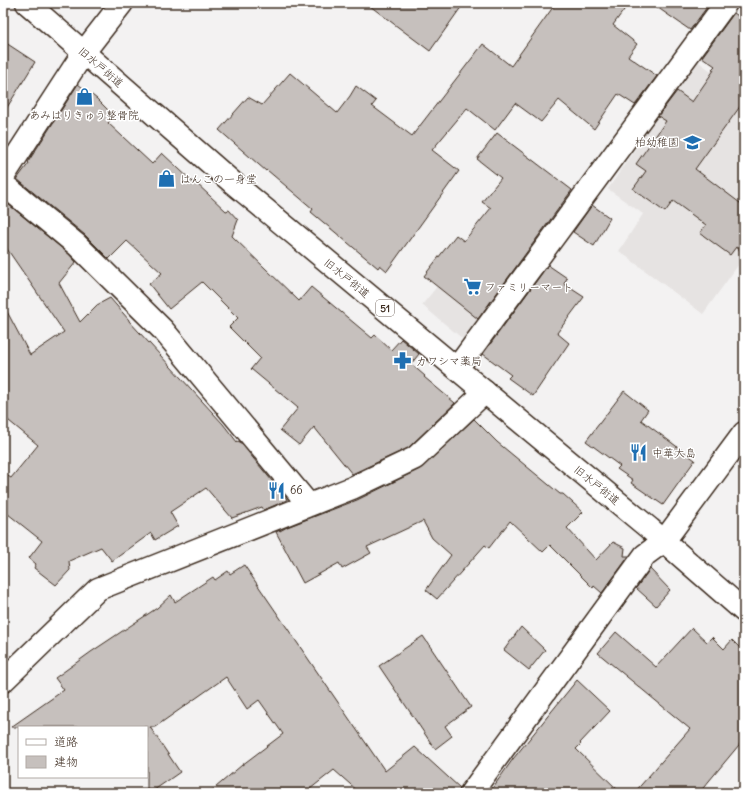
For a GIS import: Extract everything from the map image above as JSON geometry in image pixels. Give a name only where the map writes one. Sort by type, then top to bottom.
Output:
[{"type":"street","name":"旧水戸街道","points":[[27,3],[232,182],[644,524],[744,611]]},
{"type":"street","points":[[3,177],[84,52],[122,3]]},
{"type":"street","points":[[457,368],[726,3]]},
{"type":"street","points":[[3,184],[77,244],[163,330],[310,505]]},
{"type":"street","points":[[3,681],[98,589],[352,488],[415,458],[485,392]]},
{"type":"street","points":[[471,793],[645,555],[664,541],[744,433]]},
{"type":"shaded area","name":"柏幼稚園","points":[[696,60],[744,95],[744,268],[739,264],[703,314],[619,251],[643,214],[608,189]]},
{"type":"shaded area","points":[[465,252],[516,289],[475,349],[422,305]]},
{"type":"building","points":[[366,3],[464,3],[430,51]]},
{"type":"building","points":[[556,3],[629,3],[613,25],[637,44],[628,56],[657,76],[635,105],[618,94],[594,129],[559,100],[541,122],[515,103],[495,130],[467,108],[432,150],[459,171],[387,271],[380,265],[378,268],[311,212],[313,209],[219,130],[248,97],[262,105],[290,73],[337,113],[356,86],[376,101],[372,106],[412,136],[483,44],[511,66]]},
{"type":"building","points":[[651,3],[710,3],[690,30]]},
{"type":"building","points":[[734,13],[744,20],[744,101],[695,169],[744,206],[744,253],[736,247],[730,255],[700,233],[706,225],[673,201],[665,212],[633,189],[646,171],[636,164],[666,121],[658,116],[677,91],[692,102],[714,70],[712,69],[715,66],[702,57]]},
{"type":"building","points":[[3,41],[35,62],[3,114]]},
{"type":"building","points":[[78,84],[97,99],[114,116],[108,123],[152,164],[162,153],[226,211],[229,210],[238,220],[232,236],[299,301],[311,287],[372,338],[375,335],[391,350],[401,339],[419,354],[411,364],[455,403],[408,448],[352,474],[314,427],[299,445],[280,430],[298,408],[251,369],[260,358],[229,327],[238,318],[202,282],[169,309],[149,284],[162,273],[127,241],[109,259],[85,235],[17,179],[29,163],[28,162]]},
{"type":"building","points":[[497,133],[572,190],[478,319],[424,276],[456,235],[464,241],[491,208],[482,202],[501,178],[477,159]]},
{"type":"building","points":[[3,200],[69,254],[76,262],[59,283],[80,322],[97,305],[110,298],[129,321],[223,424],[237,442],[239,441],[287,500],[264,510],[262,507],[232,518],[206,488],[170,512],[178,526],[155,540],[151,533],[112,561],[101,547],[69,561],[70,570],[56,585],[34,568],[36,564],[29,558],[42,541],[3,510],[3,473],[11,478],[38,445],[3,416],[3,304],[30,355],[64,332],[3,243]]},
{"type":"building","points":[[592,205],[610,218],[594,246],[573,232]]},
{"type":"building","points":[[548,265],[567,278],[564,284],[584,297],[557,333],[569,343],[533,396],[508,378],[511,375],[483,354]]},
{"type":"building","points":[[624,391],[648,410],[641,420],[695,460],[663,505],[631,483],[633,480],[617,469],[620,466],[586,441]]},
{"type":"building","points":[[474,419],[497,442],[560,494],[563,494],[583,512],[567,528],[596,560],[613,542],[625,548],[624,556],[629,556],[602,593],[594,586],[593,588],[550,545],[543,552],[510,521],[489,548],[485,545],[437,599],[426,590],[451,555],[432,538],[423,521],[367,547],[371,553],[342,569],[339,563],[303,583],[276,532],[357,500],[420,469]]},
{"type":"building","points":[[244,565],[385,771],[415,747],[460,788],[459,793],[358,793],[359,792],[334,770],[305,793],[209,793],[242,765],[283,734],[259,700],[247,709],[226,677],[155,727],[150,727],[180,772],[150,793],[147,793],[148,726],[11,727],[64,690],[55,678],[157,608],[171,595],[175,602],[213,577],[215,580],[228,571],[230,574]]},
{"type":"building","points":[[650,569],[670,590],[656,606],[636,588]]},
{"type":"building","points":[[521,627],[545,650],[529,670],[504,650]]},
{"type":"building","points":[[692,628],[707,642],[712,637],[724,649],[732,640],[744,652],[744,739],[699,793],[634,793],[690,729],[598,653],[616,632],[656,667]]},
{"type":"building","points":[[423,636],[471,707],[445,726],[452,736],[435,749],[379,666]]},
{"type":"building","points":[[577,680],[610,711],[576,749],[621,793],[489,793],[513,759]]},
{"type":"place","name":"あみはりきゅう整骨院","points":[[84,97]]},
{"type":"place","name":"柏幼稚園","points":[[692,142]]},
{"type":"place","name":"はんこの一身堂","points":[[167,179]]},
{"type":"place","name":"ファミリーマート","points":[[472,287]]},
{"type":"place","name":"カワシマ薬局","points":[[403,361]]},
{"type":"place","name":"中華大島","points":[[639,453]]},
{"type":"place","name":"66","points":[[277,490]]}]
